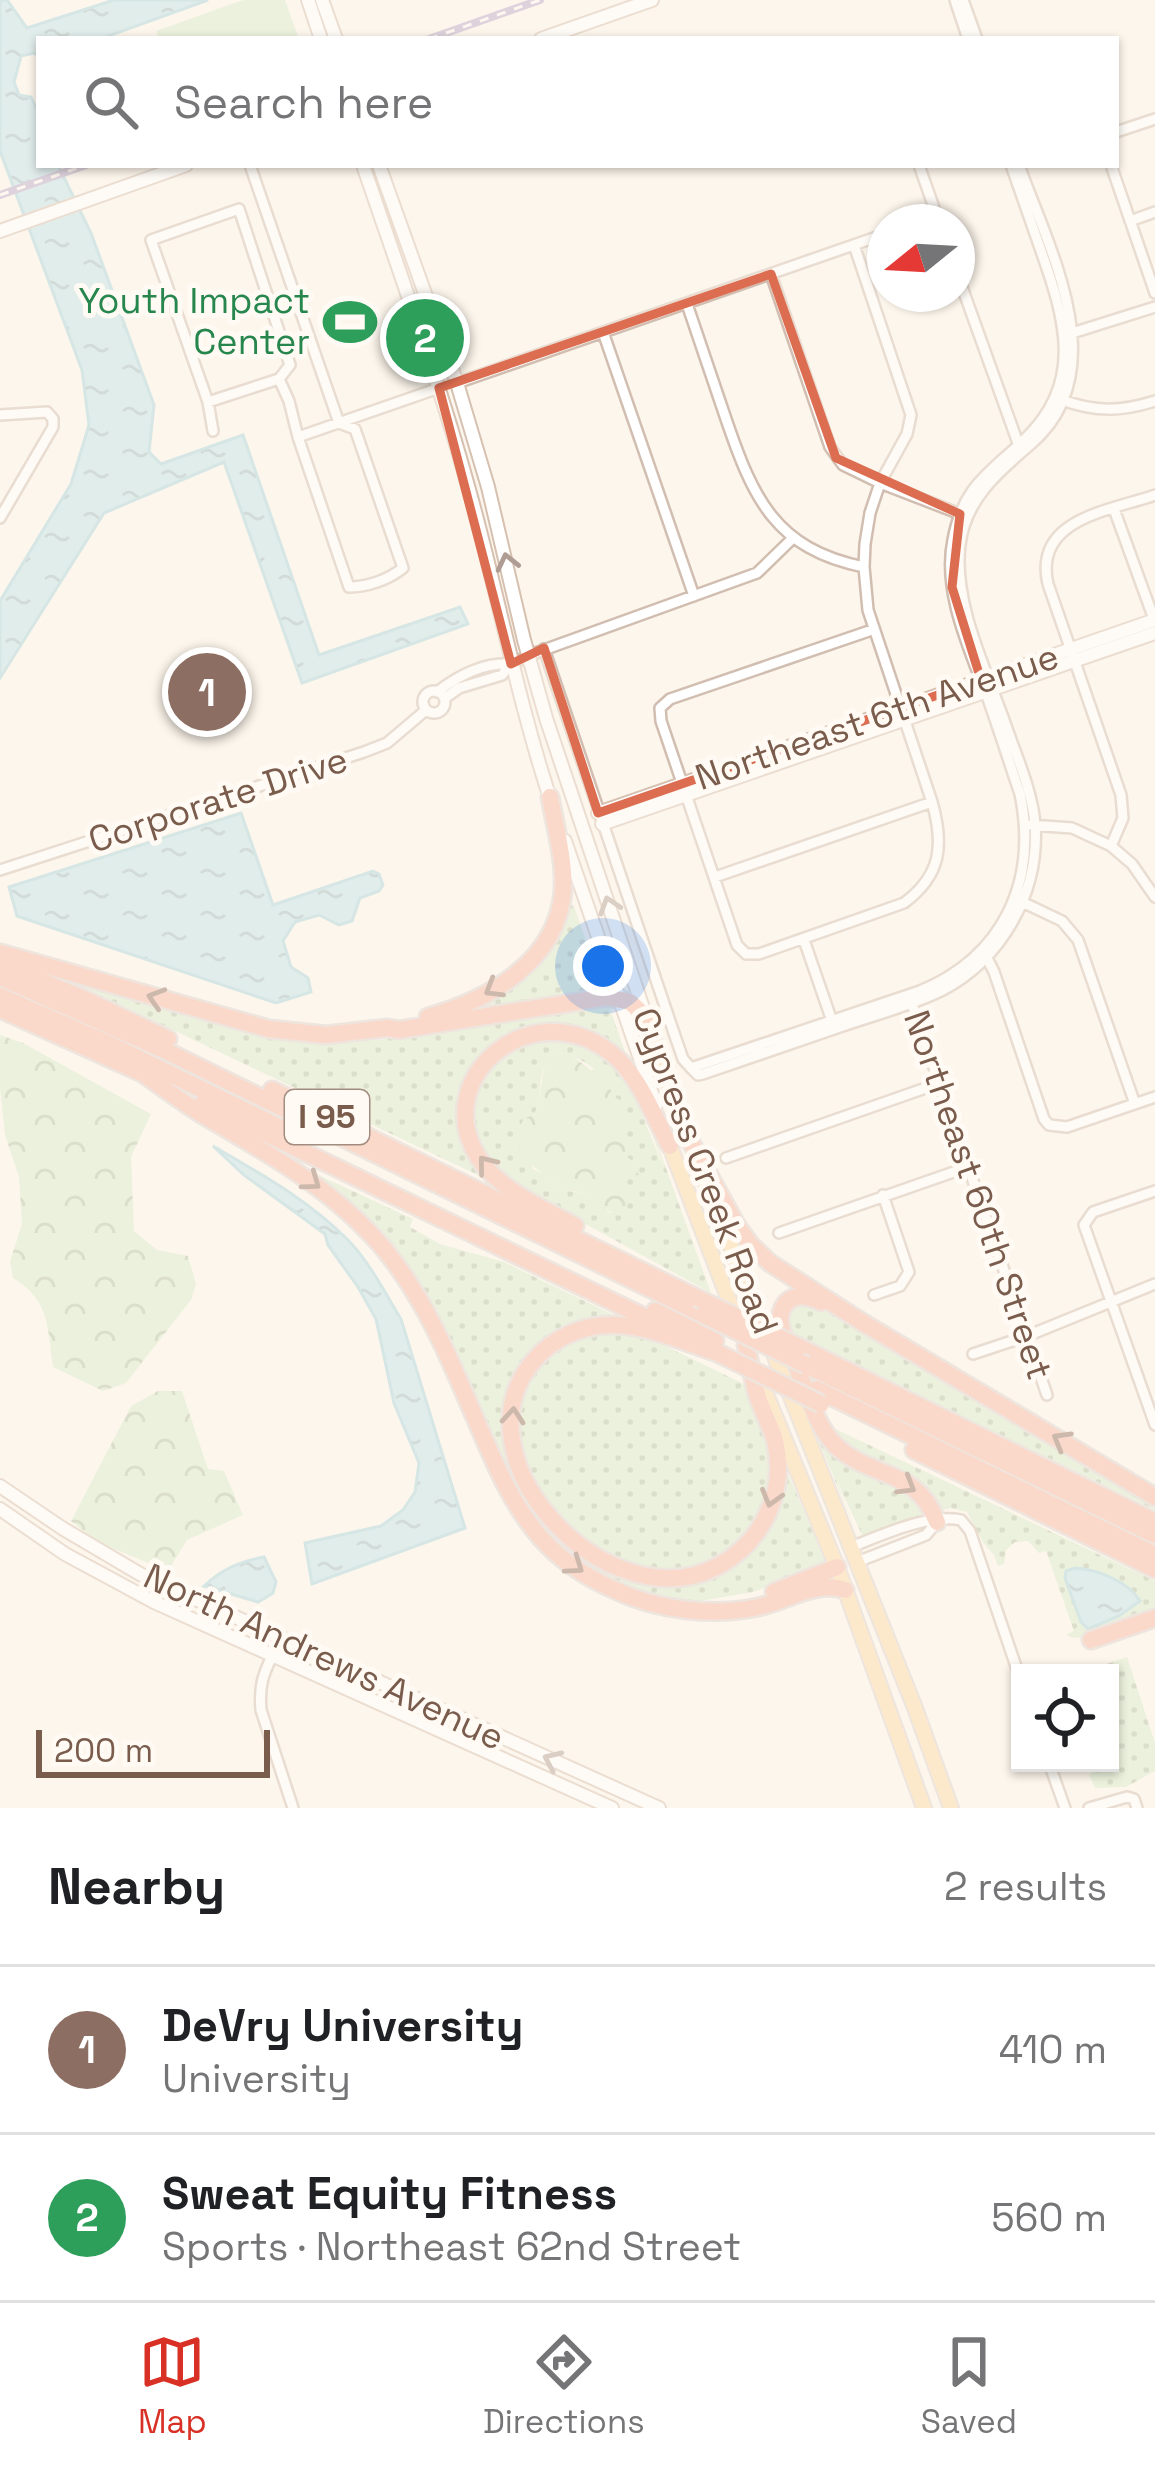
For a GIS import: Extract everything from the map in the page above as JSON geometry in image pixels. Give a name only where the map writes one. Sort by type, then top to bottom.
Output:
[{"type":"highway","points":[[0,953],[269,1030],[326,1035],[387,1028],[448,1011],[517,974],[543,946],[556,920],[563,886],[550,796]]},
{"type":"highway","name":"I 95","points":[[0,964],[84,999],[652,1275],[701,1306],[803,1356],[1155,1522]]},
{"type":"highway","points":[[0,976],[701,1306]]},
{"type":"highway","points":[[0,996],[109,1043],[718,1347]]},
{"type":"highway","points":[[387,1028],[399,1030],[600,998],[630,1002],[646,1016]]},
{"type":"highway","name":"I 95","points":[[0,1009],[718,1347],[1155,1569]]},
{"type":"highway","points":[[652,1275],[494,1176],[470,1138],[471,1088],[485,1063],[513,1040],[546,1031],[578,1035],[626,1067],[670,1146]]},
{"type":"highway","points":[[142,1073],[317,1185],[377,1241],[428,1313],[522,1514],[549,1546],[583,1573],[621,1593],[661,1605],[703,1609],[738,1611],[820,1587],[845,1590]]},
{"type":"highway","points":[[688,1137],[737,1226],[776,1268],[1155,1497]]},
{"type":"highway","points":[[865,1324],[807,1296],[789,1300],[780,1314],[785,1338],[827,1435],[847,1454],[920,1491],[937,1522]]},
{"type":"highway","points":[[718,1347],[637,1327],[602,1325],[577,1330],[551,1344],[524,1375],[511,1415],[519,1465],[550,1517],[611,1565],[650,1578],[688,1577],[728,1560],[763,1524],[776,1491],[778,1459],[746,1345]]},
{"type":"highway","points":[[803,1356],[1155,1535]]},
{"type":"highway","points":[[819,1396],[1155,1555]]},
{"type":"highway","points":[[703,1609],[758,1597],[835,1561]]},
{"type":"highway","points":[[1091,1640],[1155,1618]]},
{"type":"main road","points":[[308,0],[320,36]]},
{"type":"main road","points":[[322,0],[335,36]]},
{"type":"main road","points":[[550,36],[652,0]]},
{"type":"main road","points":[[0,231],[178,168]]},
{"type":"main road","name":"Cypress Creek Road","points":[[364,168],[440,388],[550,796],[670,1146],[835,1561],[924,1808]]},
{"type":"main road","name":"Cypress Creek Road","points":[[385,168],[457,383],[554,744],[646,1016],[688,1137],[951,1808]]},
{"type":"main road","points":[[430,360],[447,381],[457,383]]},
{"type":"main road","points":[[440,388],[468,421]]},
{"type":"main road","name":"Northeast 6th Avenue","points":[[1072,655],[1155,621]]},
{"type":"main road","name":"Northeast 6th Avenue","points":[[600,818],[1072,655],[1155,632]]},
{"type":"main road","name":"North Andrews Avenue","points":[[0,1486],[140,1574],[659,1808]]},
{"type":"main road","name":"North Andrews Avenue","points":[[0,1509],[64,1558],[154,1602],[612,1808]]},
{"type":"main road","points":[[835,1561],[854,1554]]},
{"type":"street","points":[[959,0],[971,36]]},
{"type":"street","points":[[1119,131],[1155,119]]},
{"type":"street","points":[[251,168],[339,423]]},
{"type":"street","points":[[920,168],[933,204]]},
{"type":"street","points":[[544,649],[683,1059],[691,1068],[946,988],[984,954],[1007,930],[1031,872],[1030,825],[960,589],[964,515],[990,479],[1052,421],[1070,372],[1065,296],[1018,168]]},
{"type":"street","points":[[1112,168],[1155,293]]},
{"type":"street","points":[[208,402],[279,379],[290,365],[239,209],[151,240],[208,402],[213,431]]},
{"type":"street","points":[[1130,220],[1155,212]]},
{"type":"street","points":[[457,383],[867,240]]},
{"type":"street","points":[[854,245],[911,415],[907,434],[880,483],[870,513],[864,567],[872,630],[940,829],[938,855],[916,895],[891,910],[759,955],[746,954],[737,945],[660,708],[670,699],[872,630]]},
{"type":"street","points":[[771,274],[830,447],[843,465],[964,515]]},
{"type":"street","points":[[687,304],[744,472],[765,508],[793,538],[817,553],[864,567]]},
{"type":"street","points":[[1070,334],[1155,307]]},
{"type":"street","points":[[971,312],[1020,448]]},
{"type":"street","points":[[603,332],[694,596]]},
{"type":"street","points":[[279,379],[349,587],[393,576],[403,568],[355,429],[339,423]]},
{"type":"street","points":[[298,437],[440,388]]},
{"type":"street","points":[[1059,399],[1082,408],[1119,411],[1155,401]]},
{"type":"street","points":[[0,415],[47,412],[53,419],[53,427],[0,518]]},
{"type":"street","points":[[1112,846],[1123,818],[1121,795],[1048,584],[1045,561],[1052,540],[1072,523],[1155,495]]},
{"type":"street","points":[[1114,509],[1155,621]]},
{"type":"street","points":[[441,695],[442,711],[426,710],[425,697],[430,692],[441,695],[502,675],[511,664],[544,649],[758,573],[793,538]]},
{"type":"street","name":"Corporate Drive","points":[[0,870],[364,752],[387,742],[426,710]]},
{"type":"street","points":[[715,877],[932,802]]},
{"type":"street","points":[[1030,825],[1072,828],[1112,846],[1132,864],[1155,897]]},
{"type":"street","points":[[1018,901],[1062,921],[1078,940],[1135,1104]]},
{"type":"street","points":[[804,940],[834,1025]]},
{"type":"street","points":[[984,954],[1044,1119],[1055,1127],[1067,1127],[1155,1097]]},
{"type":"street","name":"Northeast 60th Street","points":[[910,999],[1047,1395]]},
{"type":"street","points":[[726,1158],[940,1083]]},
{"type":"street","points":[[779,1233],[968,1167]]},
{"type":"street","points":[[1155,1191],[1093,1212],[1084,1225],[1155,1425]]},
{"type":"street","points":[[874,1295],[900,1286],[909,1267],[884,1195]]},
{"type":"street","points":[[973,1354],[1155,1284]]},
{"type":"street","points":[[1141,1384],[1155,1378]]},
{"type":"street","points":[[854,1554],[919,1521],[962,1520],[1015,1664]]},
{"type":"street","points":[[62,1528],[64,1558]]},
{"type":"street","points":[[280,1638],[261,1677],[261,1710],[292,1808]]},
{"type":"street","points":[[1052,1772],[1065,1808]]},
{"type":"street","points":[[1090,1808],[1121,1798],[1135,1803]]},
{"type":"highlighted area","points":[[771,274],[836,458],[960,514],[952,587],[981,680],[598,813],[544,648],[511,664],[439,388]]},
{"type":"green space","points":[[243,0],[285,0],[298,36],[158,36],[156,31]]},
{"type":"green space","points":[[565,904],[574,906],[604,992],[438,1020],[498,993]]},
{"type":"green space","points":[[66,979],[311,1041],[380,1040],[608,1003],[625,1052],[621,1057],[612,1049],[514,1035],[465,1097],[492,1182]]},
{"type":"green space","points":[[0,1035],[151,1114],[131,1157],[134,1231],[157,1250],[188,1256],[196,1284],[191,1300],[126,1383],[103,1391],[53,1367],[41,1306],[13,1278],[10,1261],[22,1224],[19,1177],[5,1135]]},
{"type":"green space","points":[[558,1036],[603,1053],[631,1087],[665,1171],[642,1104],[644,1107],[711,1293],[529,1193],[486,1155],[474,1126],[475,1096],[481,1082],[512,1047]],"holes":[[[559,1053],[577,1058],[611,1091],[626,1157],[638,1174],[622,1177],[628,1202],[610,1213],[589,1196],[564,1191],[533,1169],[524,1118],[534,1115],[542,1074],[550,1060]]]},
{"type":"green space","points":[[559,1053],[571,1055],[606,1078],[629,1117],[624,1133],[626,1157],[639,1175],[623,1177],[629,1202],[620,1215],[582,1193],[564,1191],[522,1152],[519,1131],[524,1118],[536,1111],[546,1061]]},
{"type":"green space","points":[[314,1173],[413,1219],[410,1227],[440,1244],[504,1262],[620,1318],[584,1323],[511,1393],[523,1482],[623,1575],[728,1565],[781,1482],[787,1482],[781,1480],[784,1464],[827,1565],[753,1592],[694,1602],[654,1598],[592,1572],[552,1542],[521,1501],[439,1323]]},
{"type":"green space","points":[[813,1302],[1155,1501],[1155,1510],[788,1331],[792,1304]]},
{"type":"green space","points":[[599,1333],[632,1333],[651,1339],[748,1386],[770,1450],[770,1480],[762,1516],[724,1558],[666,1576],[605,1557],[549,1508],[519,1453],[517,1406],[538,1364],[563,1344]]},
{"type":"green space","points":[[158,1391],[182,1391],[208,1469],[224,1471],[243,1515],[187,1540],[168,1571],[97,1542],[71,1521],[131,1406]]},
{"type":"green space","points":[[827,1425],[1155,1581],[1155,1614],[1070,1637],[1067,1634],[1074,1631],[1046,1551],[1039,1553],[1028,1541],[1015,1542],[1006,1550],[1004,1564],[998,1566],[967,1512],[938,1511],[847,1448]]},
{"type":"green space","points":[[813,1427],[820,1441],[915,1493],[926,1513],[863,1537],[835,1477],[857,1534]]},
{"type":"green space","points":[[1127,1657],[1155,1743],[1155,1771],[1126,1787],[1095,1788],[1089,1775],[1119,1772],[1119,1664],[1106,1664]]},
{"type":"water","points":[[0,0],[7,0],[27,28],[114,0],[208,0],[108,36],[36,36],[36,54],[21,56],[14,82],[19,95],[31,97],[36,108],[36,168],[59,168],[91,233],[154,405],[149,452],[161,464],[243,435],[319,655],[460,607],[468,624],[302,683],[224,462],[104,513],[0,678],[0,601],[71,484],[89,425],[82,370],[0,151]]},
{"type":"water","points":[[241,813],[273,905],[373,871],[379,874],[383,885],[360,898],[352,921],[339,925],[319,915],[295,922],[283,941],[291,967],[308,978],[311,992],[276,1003],[17,916],[9,887]]},
{"type":"water","points":[[213,1146],[316,1212],[370,1267],[401,1319],[465,1528],[312,1584],[305,1543],[381,1526],[403,1510],[415,1492],[419,1463],[394,1403],[376,1319],[325,1234],[244,1175]]},
{"type":"water","points":[[264,1557],[276,1582],[273,1593],[258,1602],[204,1586],[231,1567]]},
{"type":"water","points":[[1075,1568],[1112,1578],[1140,1601],[1088,1629],[1065,1578],[1066,1571]]},
{"type":"railway","points":[[438,36],[540,0]]},
{"type":"railway","points":[[0,195],[77,168]]},
{"type":"place","name":"Youth Impact Center","points":[[350,322]]},
{"type":"place","name":"Sweat Equity Fitness","points":[[425,338]]},
{"type":"place","name":"DeVry University","points":[[207,692]]}]
